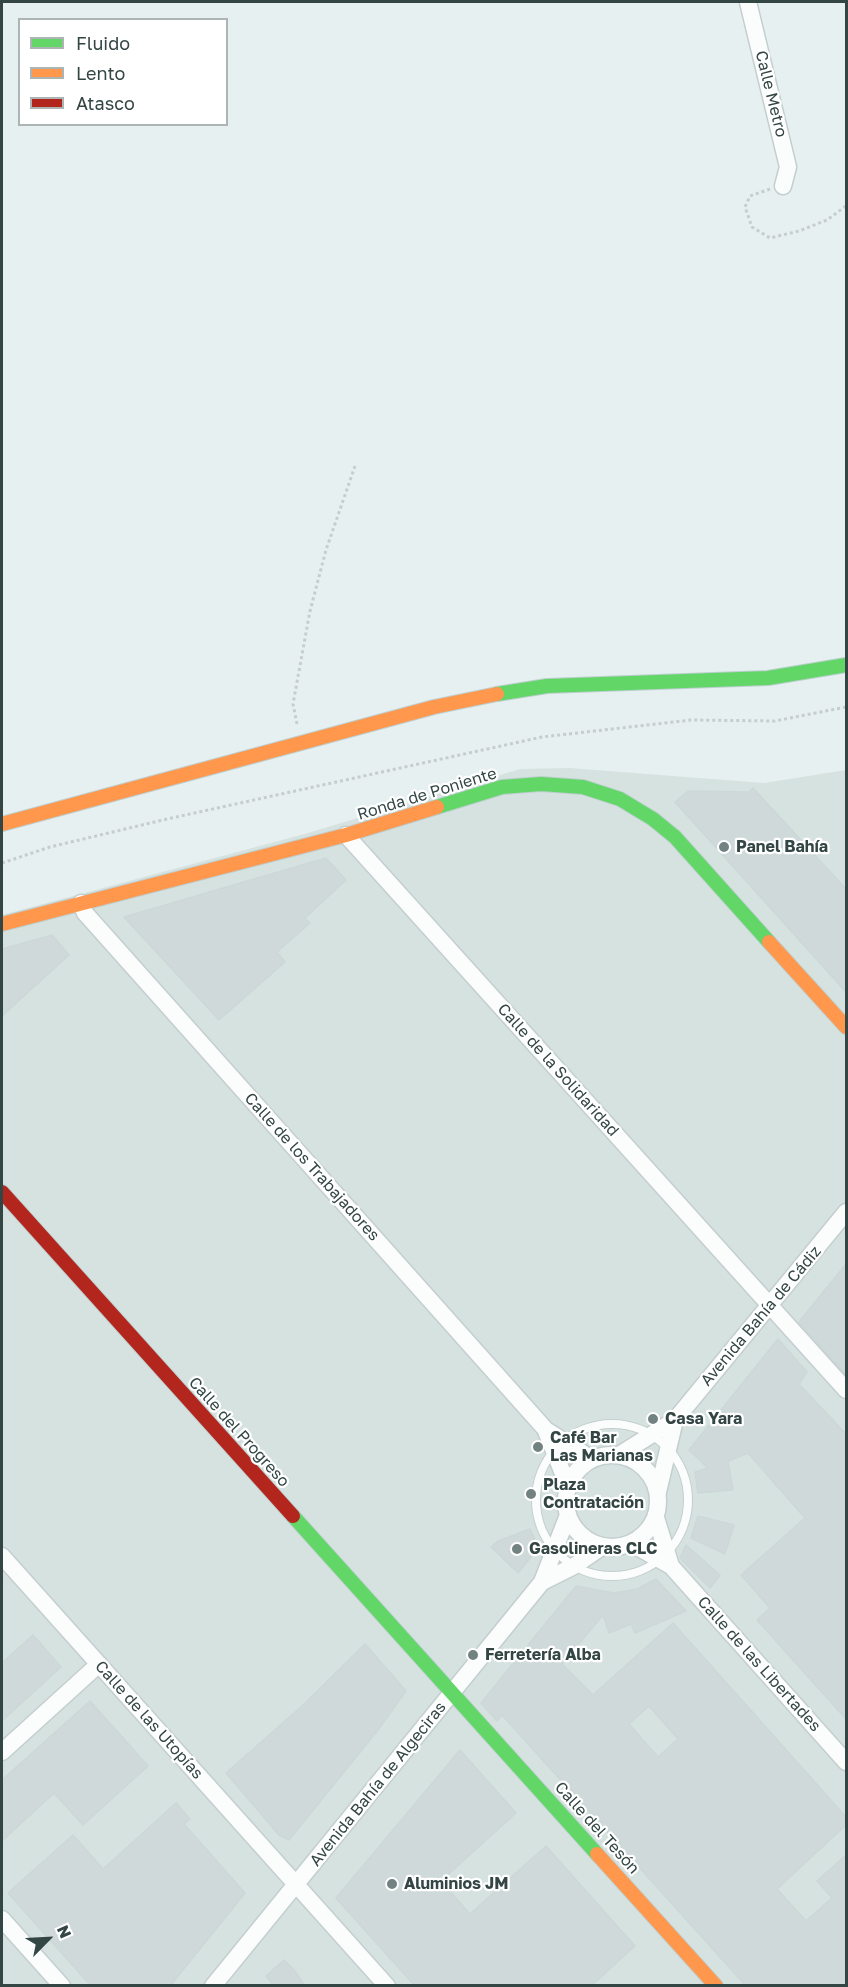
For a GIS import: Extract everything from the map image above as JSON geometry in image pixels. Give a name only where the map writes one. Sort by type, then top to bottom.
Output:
[{"type":"street","name":"Calle Metro","points":[[748,2],[788,167],[783,186]]},
{"type":"street","points":[[2,824],[434,707],[537,687],[768,678],[846,665]]},
{"type":"street","name":"Ronda de Poniente","points":[[2,924],[346,835],[502,787],[541,784],[583,787],[620,799],[653,819],[675,837],[846,1027]]},
{"type":"street","name":"Calle de la Solidaridad","points":[[346,835],[846,1390]]},
{"type":"street","name":"Calle de los Trabajadores","points":[[81,903],[85,913],[546,1430],[559,1446],[568,1486]]},
{"type":"street","name":"Calle del Progreso","points":[[2,1192],[453,1694]]},
{"type":"street","name":"Avenida Bahía de Cádiz","points":[[619,1455],[675,1420],[846,1212]]},
{"type":"street","name":"Avenida Bahía de Cádiz","points":[[658,1493],[675,1420]]},
{"type":"street","points":[[559,1446],[592,1459],[619,1455],[633,1459],[645,1468],[655,1481],[658,1493],[656,1518],[649,1530],[632,1544],[614,1548],[602,1547],[586,1540],[575,1529],[568,1515],[566,1500],[568,1486],[575,1473],[592,1459]]},
{"type":"street","name":"Avenida Bahía de Algeciras","points":[[213,1986],[542,1582],[568,1515]]},
{"type":"street","name":"Calle de las Libertades","points":[[656,1518],[666,1559]]},
{"type":"street","name":"Calle de las Libertades","points":[[632,1544],[666,1559],[846,1762]]},
{"type":"street","name":"Avenida Bahía de Algeciras","points":[[542,1582],[574,1566],[602,1547]]},
{"type":"street","name":"Calle de las Utopías","points":[[2,1556],[387,1986]]},
{"type":"street","points":[[2,1752],[99,1664]]},
{"type":"street","name":"Calle del Tesón","points":[[453,1694],[716,1986]]},
{"type":"street","points":[[2,1919],[62,1986]]},
{"type":"lane","points":[[603,1425],[626,1425],[650,1434],[668,1449],[683,1475],[688,1497],[682,1530],[666,1559],[638,1571],[617,1576],[595,1574],[574,1566],[554,1548],[538,1517],[537,1493],[543,1470],[559,1446],[582,1430],[603,1425]]},
{"type":"path","points":[[783,186],[750,196],[745,207],[752,227],[770,238],[799,231],[827,220],[846,206]]},
{"type":"path","points":[[303,743],[293,704],[307,623],[326,550],[355,466]]},
{"type":"path","points":[[2,863],[50,847],[167,819],[542,737],[691,720],[775,720],[846,707]]},
{"type":"shaded area","points":[[570,768],[764,783],[846,770],[846,1985],[2,1986],[2,915],[308,833],[520,769]]},
{"type":"building","points":[[753,788],[846,889],[846,992],[675,802],[688,791],[749,792]]},
{"type":"building","points":[[326,858],[346,880],[305,918],[310,923],[277,952],[285,962],[219,1020],[124,917]]},
{"type":"building","points":[[52,935],[69,955],[2,1016],[2,949]]},
{"type":"building","points":[[846,1264],[846,1375],[799,1322]]},
{"type":"building","points":[[778,1339],[807,1372],[799,1384],[846,1434],[846,1719],[757,1620],[770,1608],[741,1575],[805,1518],[748,1453],[728,1461],[733,1490],[698,1493],[695,1472],[708,1468],[689,1450]]},
{"type":"building","points":[[698,1516],[734,1525],[725,1554],[691,1538]]},
{"type":"building","points":[[530,1529],[539,1547],[518,1573],[491,1547],[498,1541]]},
{"type":"building","points":[[686,1545],[720,1575],[710,1588],[680,1558]]},
{"type":"building","points":[[656,1579],[686,1611],[635,1633],[631,1624],[609,1633],[603,1615],[562,1664],[593,1695],[673,1623],[846,1817],[846,1825],[777,1889],[806,1921],[832,1898],[817,1881],[846,1855],[846,1986],[746,1986],[502,1715],[497,1721],[481,1703],[576,1586],[614,1593],[637,1589]],"holes":[[[649,1706],[678,1739],[658,1757],[629,1724]]]},
{"type":"building","points":[[33,1635],[61,1667],[2,1721],[2,1663]]},
{"type":"building","points":[[365,1644],[406,1691],[378,1730],[289,1840],[279,1835],[226,1773],[302,1706]]},
{"type":"building","points":[[90,1701],[148,1766],[83,1825],[54,1793],[2,1841],[2,1780]]},
{"type":"building","points":[[460,1750],[516,1813],[441,1881],[470,1914],[546,1846],[635,1946],[591,1986],[415,1986],[336,1898]]},
{"type":"building","points":[[176,1803],[190,1819],[184,1824],[245,1893],[170,1986],[91,1986],[8,1893],[73,1835],[103,1869]]},
{"type":"building","points":[[284,1960],[305,1986],[274,1986],[266,1976]]},
{"type":"traffic: fast","points":[[497,694],[547,686],[768,678],[846,665]]},
{"type":"traffic: fast","points":[[437,807],[502,787],[541,784],[583,787],[620,799],[653,819],[675,837],[769,942]]},
{"type":"traffic: fast","points":[[293,1516],[597,1854]]},
{"type":"traffic: slow","points":[[2,824],[434,707],[497,694]]},
{"type":"traffic: slow","points":[[2,924],[346,835],[437,807]]},
{"type":"traffic: slow","points":[[769,942],[846,1027]]},
{"type":"traffic: slow","points":[[597,1854],[716,1986]]},
{"type":"traffic: jam","points":[[2,1192],[293,1516]]},
{"type":"place","name":"Panel Bahía","points":[[724,847]]},
{"type":"place","name":"Casa Yara","points":[[653,1419]]},
{"type":"place","name":"Café Bar Las Marianas","points":[[538,1447]]},
{"type":"place","name":"Plaza Contratación","points":[[531,1494]]},
{"type":"place","name":"Gasolineras CLC","points":[[517,1549]]},
{"type":"place","name":"Ferretería Alba","points":[[473,1655]]},
{"type":"place","name":"Aluminios JM","points":[[392,1884]]}]
